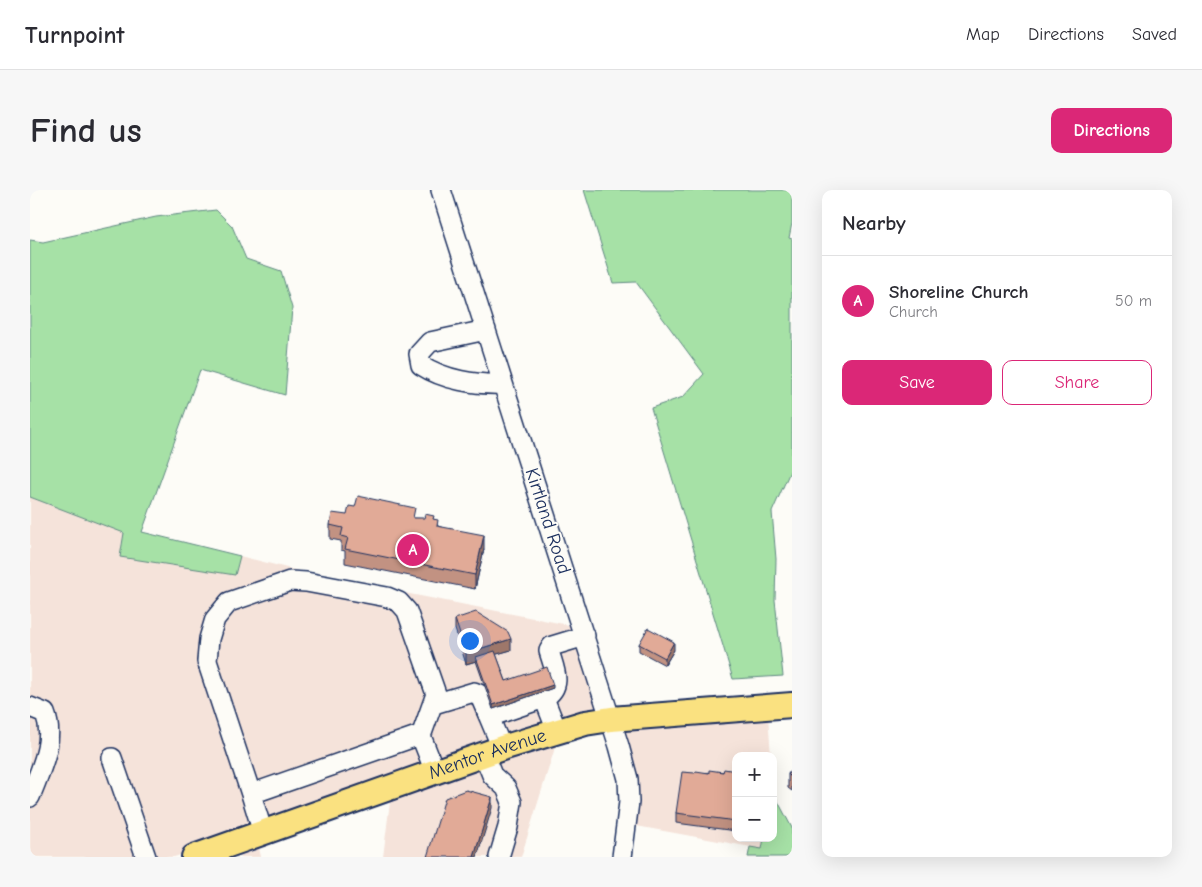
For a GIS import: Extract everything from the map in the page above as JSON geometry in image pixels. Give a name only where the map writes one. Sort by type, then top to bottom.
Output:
[{"type":"main road","name":"Mentor Avenue","points":[[194,857],[493,751],[558,731],[611,719],[792,705]]},
{"type":"street","name":"Kirtland Road","points":[[441,190],[585,636],[628,780],[629,802],[622,857]]},
{"type":"street","points":[[486,330],[430,342],[420,354],[421,365],[433,372],[455,378],[488,384],[503,384]]},
{"type":"street","points":[[263,833],[206,661],[209,639],[215,619],[229,602],[290,581],[387,596],[399,602],[407,611],[436,694],[421,736],[435,772]]},
{"type":"street","points":[[488,717],[551,694],[558,680],[549,651],[552,646],[585,636]]},
{"type":"street","points":[[434,704],[474,692],[479,694],[488,717],[493,751],[492,775],[506,788],[512,802],[508,826],[498,857]]},
{"type":"street","points":[[544,698],[558,731]]},
{"type":"street","points":[[30,707],[45,713],[49,724],[50,742],[30,797]]},
{"type":"street","points":[[251,794],[421,736]]},
{"type":"street","points":[[112,758],[146,857]]},
{"type":"shaded area","points":[[30,497],[125,533],[120,557],[235,574],[240,556],[318,576],[569,625],[602,712],[290,820],[174,857],[30,857]]},
{"type":"shaded area","points":[[768,716],[771,752],[732,752],[732,842],[763,842],[762,849],[631,825],[620,731]]},
{"type":"shaded area","points":[[558,738],[521,857],[383,857],[391,794]]},
{"type":"shaded area","points":[[258,843],[261,857],[217,857]]},
{"type":"green space","points":[[584,190],[792,190],[792,223],[789,238],[792,239],[792,467],[772,512],[776,559],[775,600],[783,676],[733,679],[651,408],[683,397],[704,374],[636,282],[613,283]]},
{"type":"green space","points":[[216,210],[232,226],[246,259],[281,271],[292,308],[285,395],[200,370],[142,532],[240,556],[235,575],[120,557],[124,533],[30,497],[30,240],[43,242],[156,217]]},
{"type":"green space","points":[[777,800],[792,828],[792,857],[748,857],[750,847],[762,849],[763,842],[777,842]]},
{"type":"building","points":[[358,496],[415,508],[413,518],[424,518],[425,514],[434,516],[433,519],[438,520],[437,526],[484,535],[475,575],[345,549],[348,538],[341,536],[343,528],[330,525],[332,513],[347,515],[349,506],[355,507]]},
{"type":"building","points":[[476,612],[508,632],[511,639],[466,653],[455,619]]},
{"type":"building","points":[[648,628],[674,642],[665,658],[639,644]]},
{"type":"building","points":[[495,651],[506,681],[547,667],[553,685],[493,705],[476,657]]},
{"type":"building","points":[[724,769],[732,770],[732,820],[676,813],[682,772],[695,773],[696,771],[709,773],[709,770],[723,772]]},
{"type":"building","points":[[792,769],[792,778],[788,774]]},
{"type":"building","points":[[466,790],[492,797],[474,857],[427,857],[445,798]]},
{"type":"place","name":"Shoreline Church","points":[[413,550]]}]
